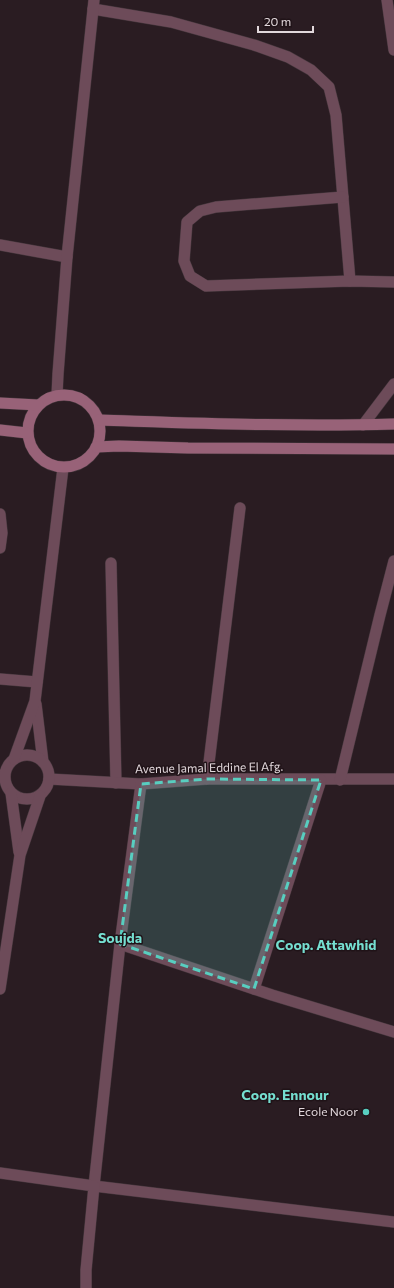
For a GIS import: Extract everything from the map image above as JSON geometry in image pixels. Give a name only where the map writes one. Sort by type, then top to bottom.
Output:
[{"type":"main road","points":[[57,395],[77,397],[86,402],[99,420],[100,440],[89,458],[81,464],[71,467],[63,468],[50,465],[41,460],[34,453],[29,443],[27,433],[28,423],[32,413],[38,405],[46,399],[57,395]]},
{"type":"main road","points":[[0,403],[38,405]]},
{"type":"main road","points":[[99,420],[201,423],[394,424]]},
{"type":"main road","points":[[0,430],[27,433]]},
{"type":"main road","points":[[96,446],[394,449]]},
{"type":"street","points":[[387,0],[394,50]]},
{"type":"street","points":[[57,395],[68,257],[93,4],[171,22],[254,45],[288,57],[311,70],[329,87],[336,115],[350,281]]},
{"type":"street","points":[[343,197],[216,207],[200,211],[187,222],[184,260],[190,276],[206,286],[350,281],[394,282]]},
{"type":"street","points":[[0,245],[68,257]]},
{"type":"street","points":[[363,425],[394,384]]},
{"type":"street","points":[[40,796],[28,800],[16,797],[7,788],[2,775],[14,759],[35,701],[63,468]]},
{"type":"street","points":[[207,779],[240,508]]},
{"type":"street","points":[[0,514],[2,533],[0,548]]},
{"type":"street","points":[[340,780],[394,562]]},
{"type":"street","points":[[111,564],[116,782]]},
{"type":"street","points":[[0,679],[38,682]]},
{"type":"street","points":[[0,990],[20,855],[40,796],[45,791],[49,779],[49,772],[43,762],[35,701]]},
{"type":"street","points":[[14,759],[20,756],[32,755],[43,762]]},
{"type":"street","name":"Avenue Jamal Eddine El Afg.","points":[[49,779],[141,784],[207,779],[394,779]]},
{"type":"street","points":[[254,989],[321,780]]},
{"type":"street","points":[[86,1288],[86,1270],[94,1186],[120,944],[141,784]]},
{"type":"street","points":[[11,793],[20,855]]},
{"type":"street","points":[[120,944],[254,989],[394,1032]]},
{"type":"street","points":[[0,1173],[94,1186],[394,1222]]},
{"type":"highlighted area","points":[[207,779],[321,780],[254,989],[120,944],[141,784]]},
{"type":"place","name":"Ecole Noor","points":[[366,1112]]},
{"type":"district","name":"Soujda","points":[[120,938]]},
{"type":"district","name":"Coop. Attawhid","points":[[326,945]]},
{"type":"district","name":"Coop. Ennour","points":[[285,1095]]}]
